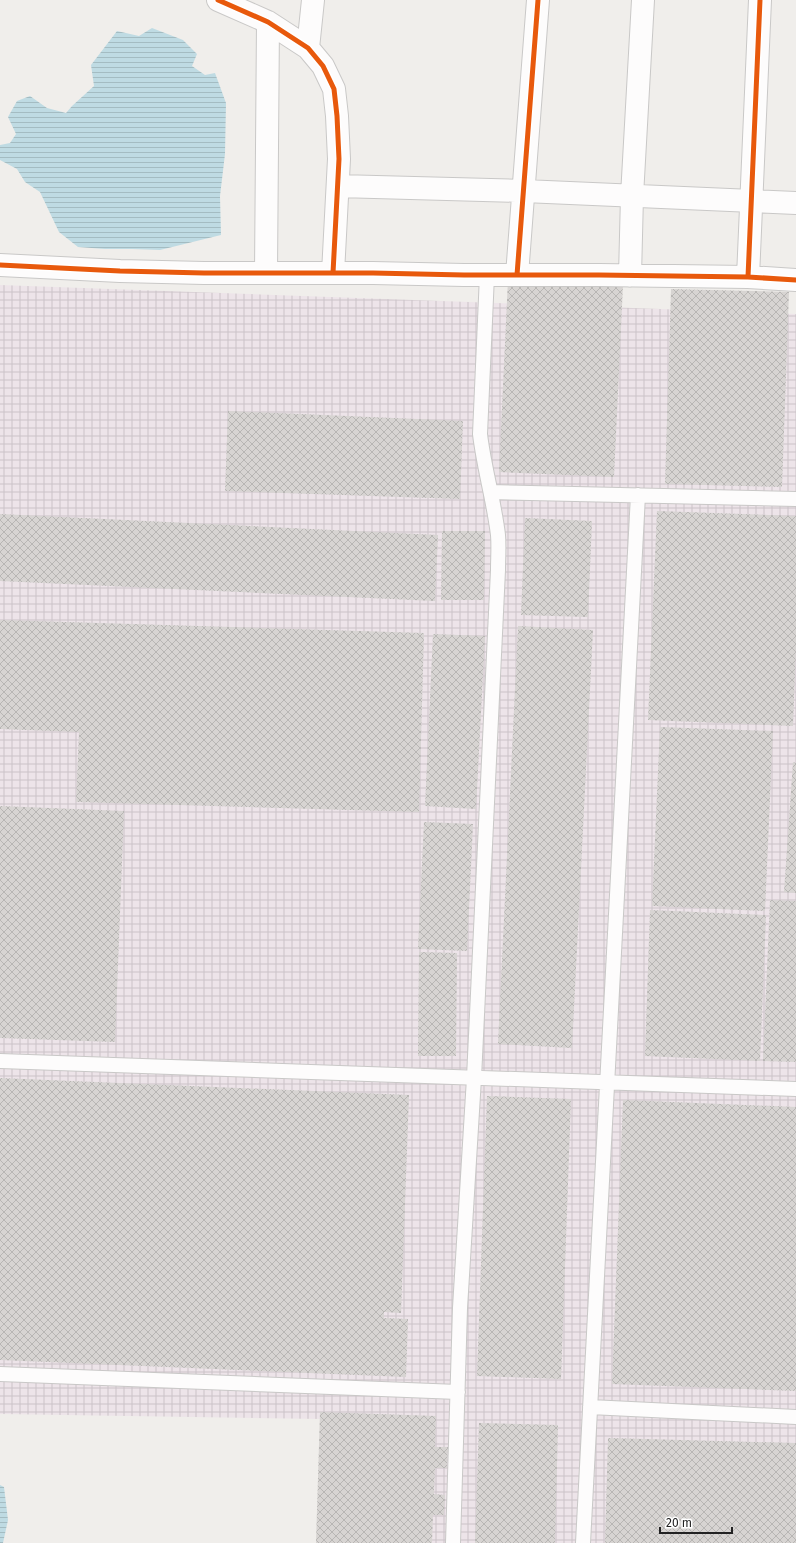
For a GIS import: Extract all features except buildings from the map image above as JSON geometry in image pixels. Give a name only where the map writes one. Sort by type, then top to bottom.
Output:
[{"type":"street","points":[[308,48],[313,0]]},
{"type":"street","points":[[517,276],[538,0]]},
{"type":"street","points":[[630,276],[632,196],[643,0]]},
{"type":"street","points":[[748,277],[760,0]]},
{"type":"street","points":[[222,1],[268,22],[308,48],[323,66],[334,89],[339,159],[333,273]]},
{"type":"street","points":[[266,273],[268,22]]},
{"type":"street","points":[[338,186],[524,191],[796,203]]},
{"type":"street","points":[[0,265],[120,271],[487,276],[748,277],[796,280]]},
{"type":"lane","points":[[453,1543],[460,1308],[474,1078],[498,570],[498,536],[491,492],[483,459],[480,434],[487,276]]},
{"type":"lane","points":[[491,492],[796,499]]},
{"type":"lane","points":[[583,1543],[638,495]]},
{"type":"lane","points":[[0,1060],[796,1090]]},
{"type":"lane","points":[[0,1374],[458,1392]]},
{"type":"lane","points":[[590,1407],[796,1417]]},
{"type":"shaded area","points":[[0,285],[796,314],[796,1543],[318,1543],[322,1419],[0,1414]]},
{"type":"water","points":[[152,28],[183,40],[197,54],[192,66],[205,75],[215,73],[226,103],[225,154],[220,196],[221,235],[160,250],[78,247],[59,232],[40,192],[25,182],[17,169],[0,160],[0,145],[10,143],[16,134],[8,117],[17,101],[30,96],[47,108],[66,113],[94,86],[91,65],[117,31],[139,36]]},
{"type":"water","points":[[0,1485],[4,1487],[8,1520],[3,1543],[0,1543]]},
{"type":"cycle path","points":[[218,0],[268,22],[308,48],[323,66],[334,89],[339,159],[333,273]]},
{"type":"cycle path","points":[[517,275],[538,0]]},
{"type":"cycle path","points":[[748,277],[760,0]]},
{"type":"cycle path","points":[[0,265],[120,271],[204,273],[599,275],[748,277],[796,280]]}]
